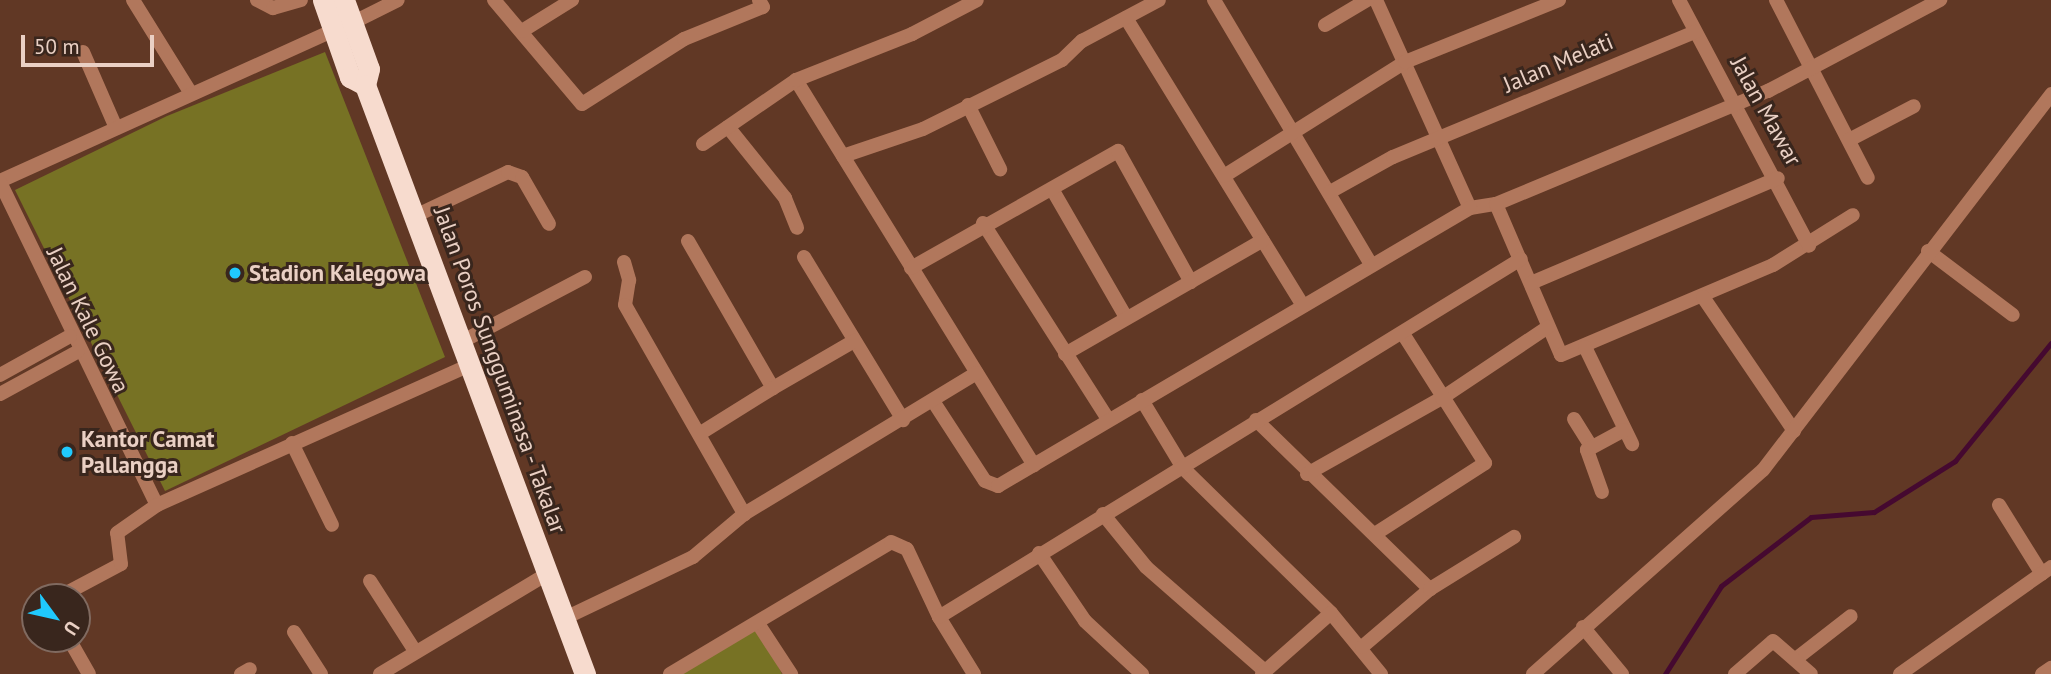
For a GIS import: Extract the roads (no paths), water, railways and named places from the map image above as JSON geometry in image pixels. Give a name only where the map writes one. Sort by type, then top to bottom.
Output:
[{"type":"highway","name":"Jalan Poros Sungguminasa - Takalar","points":[[323,0],[343,27]]},
{"type":"highway","name":"Jalan Poros Sungguminasa - Takalar","points":[[344,0],[343,27],[350,77],[365,85],[585,674]]},
{"type":"street","points":[[133,0],[190,92]]},
{"type":"street","points":[[257,0],[273,8],[301,0]]},
{"type":"street","points":[[0,182],[190,92],[343,27],[398,0]]},
{"type":"street","points":[[494,0],[522,31],[565,91],[582,104],[684,39],[761,3],[778,0]]},
{"type":"street","points":[[522,31],[572,0]]},
{"type":"street","points":[[704,144],[796,80],[912,34],[976,0]]},
{"type":"street","points":[[843,156],[923,129],[1062,61],[1082,41],[1159,0]]},
{"type":"street","points":[[1214,0],[1371,264]]},
{"type":"street","points":[[1325,25],[1367,0]]},
{"type":"street","points":[[1376,0],[1470,208]]},
{"type":"street","points":[[1224,176],[1405,62],[1559,0]]},
{"type":"street","name":"Jalan Mawar","points":[[1679,0],[1778,178],[1809,246]]},
{"type":"street","points":[[1776,0],[1868,178]]},
{"type":"street","points":[[933,401],[991,486],[1034,465],[1107,418],[1470,208],[1496,204],[1735,105],[1940,0]]},
{"type":"street","points":[[1126,18],[1303,306]]},
{"type":"street","name":"Jalan Melati","points":[[1330,192],[1438,138],[1695,32]]},
{"type":"street","points":[[83,52],[116,128]]},
{"type":"street","points":[[796,80],[1034,465]]},
{"type":"street","points":[[1533,674],[1583,627],[1730,504],[1794,431],[1928,251],[2051,94]]},
{"type":"street","points":[[968,105],[1000,169]]},
{"type":"street","points":[[1849,140],[1914,106]]},
{"type":"street","points":[[728,127],[785,198],[797,228]]},
{"type":"street","points":[[911,268],[983,223],[1052,190],[1118,151],[1191,282]]},
{"type":"street","points":[[415,216],[514,173],[549,224]]},
{"type":"street","points":[[1531,283],[1778,178]]},
{"type":"street","name":"Jalan Kale Gowa","points":[[0,182],[77,352],[157,505]]},
{"type":"street","points":[[1052,190],[1126,317]]},
{"type":"street","points":[[1496,204],[1561,355],[1703,297],[1809,246],[1853,215]]},
{"type":"street","points":[[983,223],[1107,418]]},
{"type":"street","points":[[1065,354],[1263,240]]},
{"type":"street","points":[[688,241],[773,388]]},
{"type":"street","points":[[1928,251],[2013,315]]},
{"type":"street","points":[[804,257],[903,420]]},
{"type":"street","points":[[939,617],[1039,553],[1183,468],[1256,420],[1402,334],[1521,259]]},
{"type":"street","points":[[624,262],[625,305],[744,514]]},
{"type":"street","points":[[461,342],[585,277]]},
{"type":"street","points":[[1703,297],[1794,431]]},
{"type":"street","points":[[1307,474],[1442,398],[1548,327]]},
{"type":"street","points":[[1375,534],[1485,463],[1402,334]]},
{"type":"street","points":[[2,384],[70,337]]},
{"type":"street","points":[[699,434],[854,341]]},
{"type":"street","points":[[1585,347],[1632,444]]},
{"type":"street","points":[[2,384],[77,352]]},
{"type":"street","points":[[85,583],[121,564],[117,533],[157,505],[470,365]]},
{"type":"street","points":[[563,619],[693,557],[744,514],[977,373]]},
{"type":"street","points":[[1142,400],[1183,468],[1331,614],[1362,647],[1381,674]]},
{"type":"street","points":[[1574,419],[1591,446]]},
{"type":"street","points":[[1256,420],[1307,474],[1375,534],[1430,589]]},
{"type":"street","points":[[1602,492],[1586,456],[1591,446],[1624,430]]},
{"type":"street","points":[[292,443],[332,525]]},
{"type":"street","points":[[1900,674],[2046,570],[1999,505]]},
{"type":"street","points":[[1103,514],[1146,567],[1264,673],[1331,614]]},
{"type":"street","points":[[1362,647],[1430,589],[1514,537]]},
{"type":"street","points":[[670,674],[758,625],[896,541],[907,549],[939,617],[974,674]]},
{"type":"street","points":[[1039,553],[1084,621],[1142,674]]},
{"type":"street","points":[[380,674],[414,648],[547,574]]},
{"type":"street","points":[[370,581],[414,648]]},
{"type":"street","points":[[1797,658],[1851,615]]},
{"type":"street","points":[[758,625],[791,674]]},
{"type":"street","points":[[1583,627],[1622,674]]},
{"type":"street","points":[[294,632],[321,674]]},
{"type":"street","points":[[1735,674],[1770,642],[1797,658],[1811,674]]},
{"type":"street","points":[[77,653],[89,674]]},
{"type":"street","points":[[2042,674],[2051,668]]},
{"type":"waterway","points":[[1665,674],[1721,586],[1811,517],[1874,512],[1955,461],[2051,343]]},
{"type":"place","name":"Stadion Kalegowa","points":[[235,273]]},
{"type":"place","name":"Kantor Camat Pallangga","points":[[67,452]]}]
